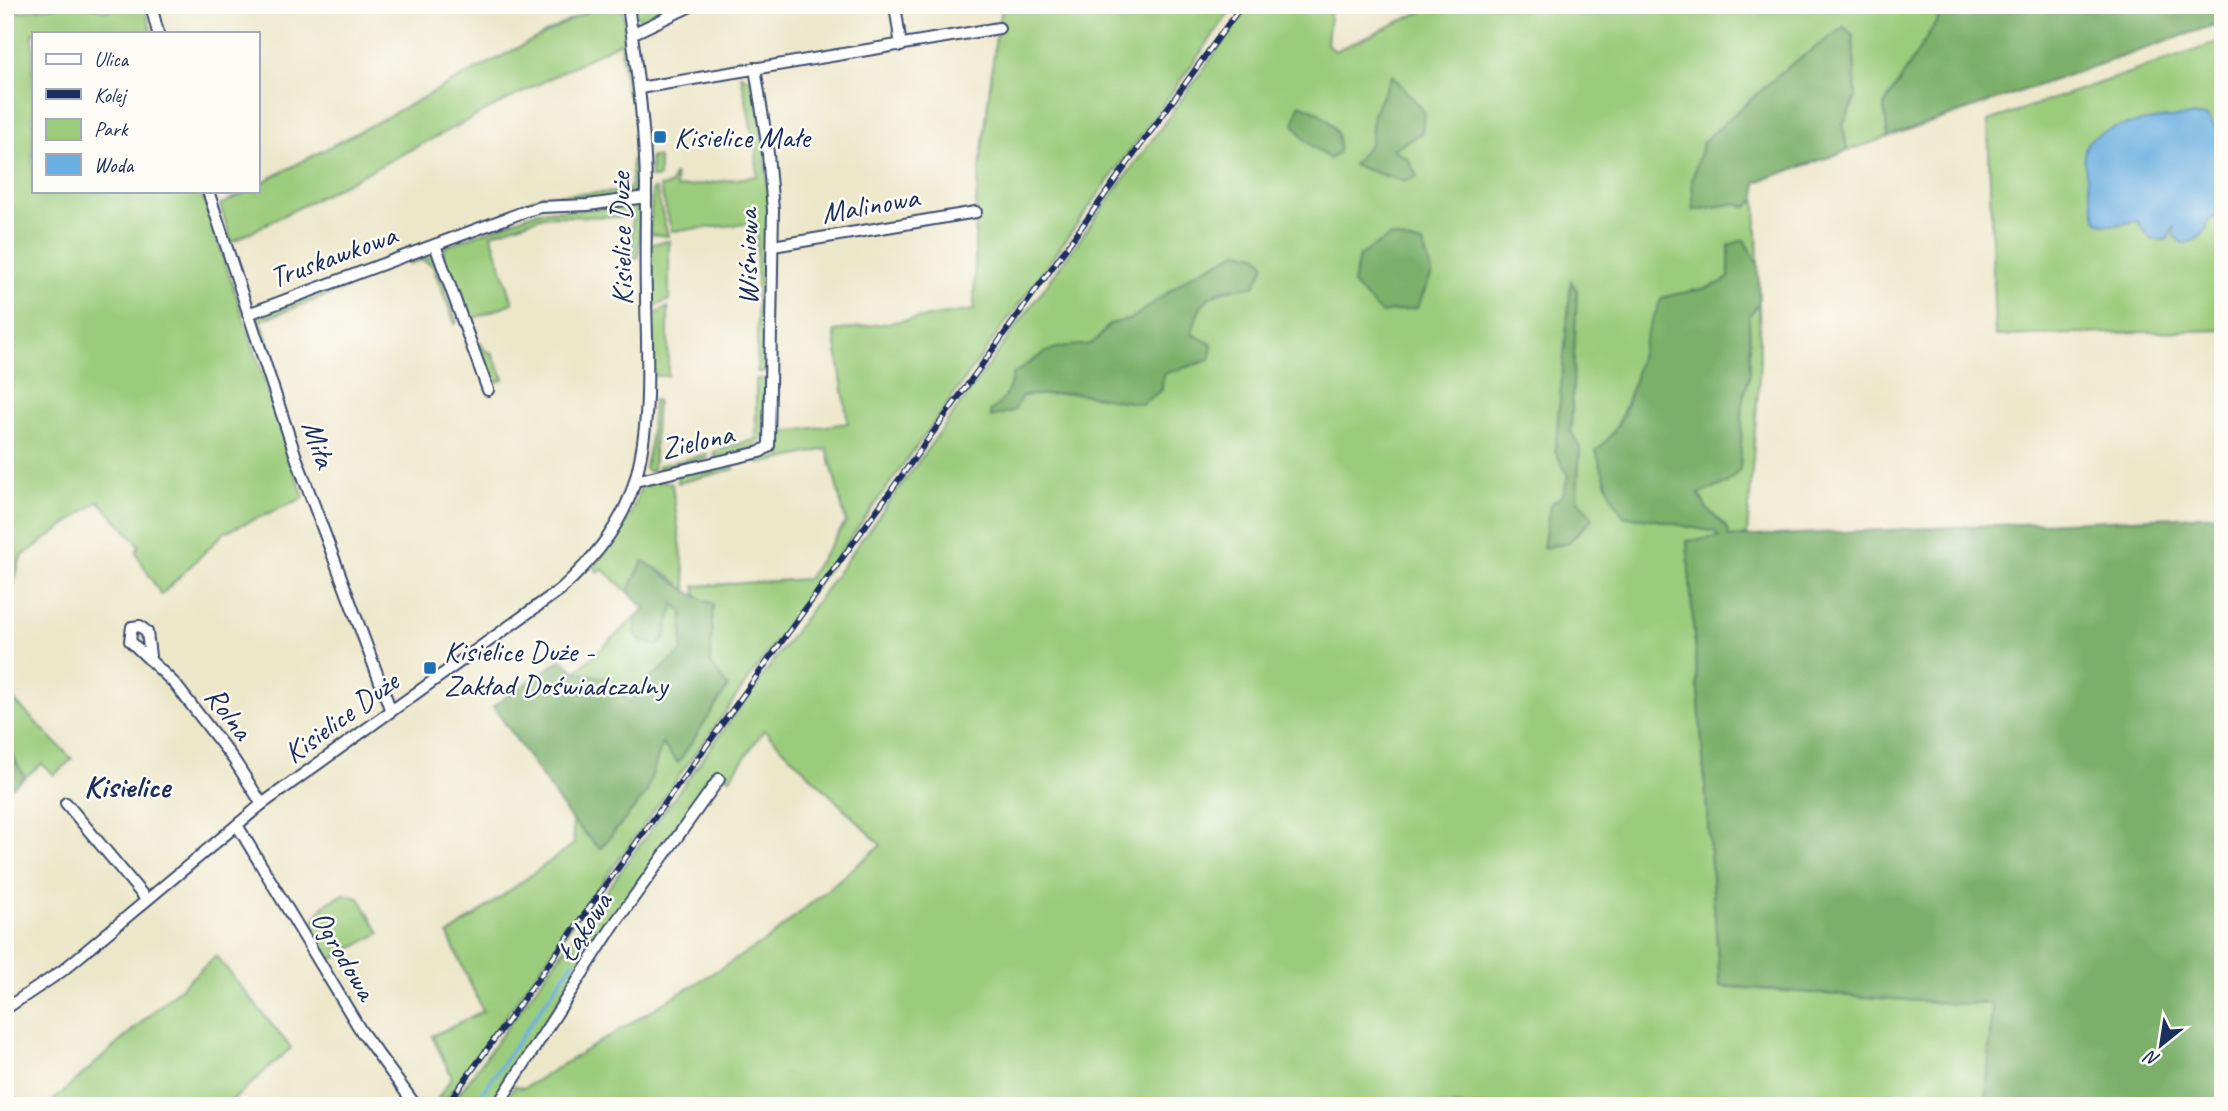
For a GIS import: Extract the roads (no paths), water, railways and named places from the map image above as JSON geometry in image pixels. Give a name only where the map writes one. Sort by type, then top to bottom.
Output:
[{"type":"street","points":[[151,5],[158,32]]},
{"type":"street","name":"Kisielice Duże","points":[[5,1009],[62,971],[262,804],[567,583],[606,541],[635,481],[646,413],[646,197],[639,88],[628,5]]},
{"type":"street","points":[[632,34],[693,5]]},
{"type":"street","points":[[895,5],[901,46]]},
{"type":"street","points":[[639,88],[999,28]]},
{"type":"street","name":"Wiśniowa","points":[[755,68],[767,144],[773,246],[769,446]]},
{"type":"street","name":"Miła","points":[[208,192],[296,457],[391,711]]},
{"type":"street","name":"Truskawkowa","points":[[248,314],[541,207],[589,205],[646,197]]},
{"type":"street","name":"Malinowa","points":[[773,246],[975,212]]},
{"type":"street","name":"Truskawkowa","points":[[435,245],[488,390]]},
{"type":"street","name":"Zielona","points":[[635,481],[760,452],[769,446]]},
{"type":"street","name":"Rolna","points":[[150,656],[205,722],[262,804]]},
{"type":"street","name":"Łąkowa","points":[[497,1106],[613,926],[719,779]]},
{"type":"street","points":[[66,803],[146,900]]},
{"type":"street","name":"Ogrodowa","points":[[237,825],[361,1031],[416,1106]]},
{"type":"water","points":[[2206,116],[2213,124],[2221,147],[2223,214],[2209,220],[2200,237],[2182,243],[2174,236],[2174,226],[2167,240],[2152,240],[2137,221],[2110,225],[2096,219],[2084,157],[2090,140],[2102,133],[2138,122]]},
{"type":"waterway","points":[[473,1106],[574,961]]},
{"type":"railway","points":[[446,1106],[1242,5]]},
{"type":"place","name":"Kisielice Małe","points":[[660,137]]},
{"type":"place","name":"Kisielice Duże - Zakład Doświadczalny","points":[[430,668]]},
{"type":"district","name":"Kisielice","points":[[127,786]]}]
